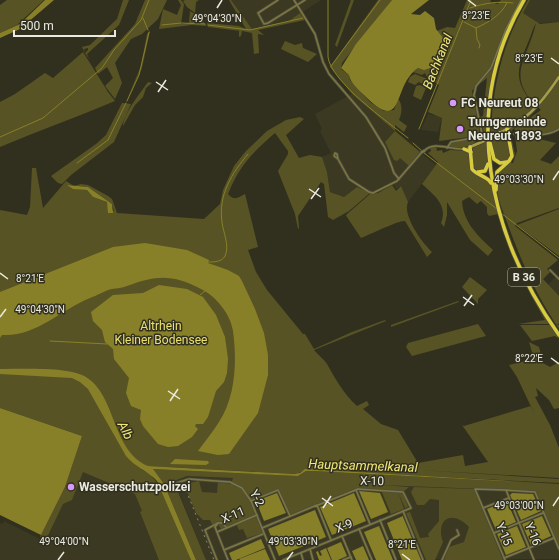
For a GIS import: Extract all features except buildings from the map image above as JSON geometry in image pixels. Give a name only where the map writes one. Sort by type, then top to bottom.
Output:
[{"type":"highway","name":"B 36","points":[[495,189],[490,143],[490,110],[497,69],[506,42],[526,0]]},
{"type":"highway","name":"B 36","points":[[526,0],[504,41],[493,77],[488,114],[488,156],[501,213],[521,270],[537,300],[559,335]]},
{"type":"highway","name":"B 36","points":[[490,143],[494,159],[500,163],[506,162],[512,153],[506,132]]},
{"type":"highway","points":[[495,189],[496,173],[500,167],[510,161],[513,154],[506,132],[500,133]]},
{"type":"highway","points":[[471,147],[472,166],[475,171],[480,173],[486,170],[488,156]]},
{"type":"highway","points":[[471,147],[472,170],[488,179],[495,189]]},
{"type":"highway","points":[[464,149],[471,152]]},
{"type":"highway","name":"B 36","points":[[501,213],[524,272],[559,332]]},
{"type":"main road","points":[[506,132],[537,108],[559,77]]},
{"type":"main road","points":[[471,147],[500,133]]},
{"type":"street","points":[[278,0],[258,13],[263,23],[268,23],[305,0]]},
{"type":"street","points":[[294,0],[315,34],[328,74],[366,117],[387,153],[394,173],[398,179]]},
{"type":"street","points":[[447,148],[451,142],[479,137],[483,133],[474,95],[474,89],[492,68],[503,37],[521,0]]},
{"type":"street","points":[[514,134],[540,134],[553,132],[559,129]]},
{"type":"street","points":[[338,159],[349,180],[370,193],[378,192],[398,179],[423,152],[434,146],[464,149],[471,147]]},
{"type":"street","points":[[550,270],[559,278]]},
{"type":"street","name":"Y-2","points":[[173,484],[189,479],[230,482],[242,488],[251,501],[275,560]]},
{"type":"street","name":"Y-15","points":[[505,559],[475,488],[506,491]]},
{"type":"street","points":[[251,501],[278,490],[290,516]]},
{"type":"street","points":[[356,490],[370,524]]},
{"type":"street","name":"X-10","points":[[262,528],[356,490],[405,493],[411,508]]},
{"type":"street","points":[[506,491],[535,492],[559,549]]},
{"type":"street","name":"Y-16","points":[[506,491],[534,560]]},
{"type":"street","points":[[483,508],[509,498]]},
{"type":"street","points":[[317,505],[331,540]]},
{"type":"street","name":"X-9","points":[[283,560],[411,508]]},
{"type":"street","points":[[403,511],[423,560]]},
{"type":"street","points":[[494,533],[544,513]]},
{"type":"street","name":"X-11","points":[[216,532],[257,515]]},
{"type":"street","points":[[380,520],[396,560]]},
{"type":"street","points":[[218,523],[215,527],[216,532],[228,560]]},
{"type":"street","points":[[217,560],[205,530],[218,523],[222,523],[227,528]]},
{"type":"street","points":[[359,529],[372,560]]},
{"type":"street","points":[[442,560],[451,540],[459,535],[457,530]]},
{"type":"street","points":[[224,550],[264,534]]},
{"type":"street","points":[[342,536],[352,560]]},
{"type":"street","points":[[505,559],[554,538]]},
{"type":"street","points":[[310,549],[313,560]]},
{"type":"street","points":[[301,553],[304,560]]},
{"type":"street","points":[[343,560],[351,557]]},
{"type":"shaded area","points":[[231,0],[321,0],[289,21],[252,29]]},
{"type":"shaded area","points":[[530,0],[559,0],[559,22],[538,23],[522,13]]},
{"type":"shaded area","points":[[352,94],[395,131],[385,142],[394,159],[400,158],[410,167],[422,154],[436,165],[408,202],[401,186],[396,189],[392,182],[370,193],[357,187],[344,197],[330,192],[327,172],[322,157],[331,153],[320,131],[322,129],[315,114]]},
{"type":"shaded area","points":[[428,114],[442,117],[438,132],[421,130]]},
{"type":"shaded area","points":[[556,276],[559,279],[559,296],[548,285]]},
{"type":"shaded area","points":[[92,433],[184,560],[0,560],[0,523],[3,524],[4,521],[46,542]]},
{"type":"shaded area","points":[[187,476],[535,491],[559,548],[559,559],[206,560],[177,488],[171,488],[170,485],[174,481]]},
{"type":"green space","points":[[7,0],[44,0],[17,25],[0,33],[0,5]]},
{"type":"green space","points":[[123,0],[129,0],[119,25],[87,54],[89,59],[85,53],[82,47],[90,45],[117,19]],"holes":[[[88,48],[88,50],[85,53],[84,49]]]},
{"type":"green space","points":[[145,0],[167,0],[158,19],[142,34],[131,39],[115,63],[122,83],[115,99],[105,86],[113,78],[107,67],[98,74],[95,68],[135,24]]},
{"type":"green space","points":[[178,0],[181,0],[184,4],[181,24],[189,23],[190,11],[198,16],[196,24],[199,23],[200,18],[207,26],[192,25],[159,29],[163,9],[177,15],[181,5]]},
{"type":"green space","points":[[199,0],[196,2],[195,13],[187,7],[183,1]]},
{"type":"green space","points":[[229,0],[231,0],[252,29],[289,21],[300,13],[305,20],[258,30],[264,35],[258,34],[259,53],[254,54],[252,33],[242,31],[241,36],[239,37],[239,31],[241,31],[208,27],[207,23],[239,26],[246,29]]},
{"type":"green space","points":[[351,0],[354,0],[337,47],[335,45]]},
{"type":"green space","points":[[378,0],[392,0],[342,63],[341,69],[349,75],[350,80],[370,102],[384,111],[394,110],[398,99],[402,109],[399,120],[407,126],[404,132],[395,125],[395,131],[352,94],[330,67]]},
{"type":"green space","points":[[467,0],[491,0],[490,2],[498,4],[501,0],[520,0],[505,29],[491,68],[472,91],[480,133],[477,136],[439,141],[442,118],[428,112],[439,85],[430,79],[427,87],[419,82],[415,85],[408,82],[410,77],[415,74],[428,79],[425,73],[422,75],[413,72],[418,68],[426,69],[431,67],[442,58],[445,51],[444,40],[437,31],[447,27],[455,28]]},
{"type":"green space","points":[[522,0],[504,38],[496,62],[488,100],[486,138],[478,142],[484,133],[480,117],[483,116],[487,78],[478,85],[492,69],[509,25]]},
{"type":"green space","points":[[528,0],[530,0],[523,13],[540,24],[559,22],[559,128],[543,134],[524,134],[514,129],[518,126],[513,129],[510,133],[515,154],[511,163],[513,163],[517,151],[515,136],[535,138],[556,143],[540,160],[551,164],[559,156],[559,208],[517,223],[515,226],[558,260],[547,269],[550,272],[543,279],[559,296],[559,324],[556,324],[559,325],[559,329],[550,315],[534,287],[510,230],[496,185],[499,170],[513,154],[509,130],[537,109],[524,122],[541,110],[523,88],[521,78],[521,68],[536,23],[522,59],[519,74],[523,89],[535,106],[534,109],[513,125],[491,135],[494,99],[500,65],[512,32]]},
{"type":"green space","points":[[150,31],[142,68],[126,102],[141,66],[147,34]]},
{"type":"green space","points":[[285,41],[295,45],[302,43],[303,48],[317,54],[308,62],[281,49]]},
{"type":"green space","points":[[83,52],[115,101],[0,147],[0,102],[15,94],[45,73],[53,78]]},
{"type":"green space","points":[[148,82],[152,83],[146,88],[143,97],[135,105],[123,126],[129,109]]},
{"type":"green space","points":[[420,85],[426,88],[421,100],[413,96],[416,86]]},
{"type":"green space","points":[[122,103],[131,104],[114,142],[71,175],[62,184],[58,183],[51,176],[96,144],[106,135]]},
{"type":"green space","name":"Altrhein Kleiner Bodensee","points":[[300,117],[304,119],[286,135],[299,158],[310,155],[322,157],[327,172],[330,192],[344,197],[357,187],[370,193],[349,211],[333,220],[328,217],[324,184],[321,182],[298,216],[298,229],[295,214],[278,171],[288,154],[288,151],[275,133],[260,147],[242,167],[228,194],[232,198],[238,198],[245,194],[258,247],[248,250],[256,272],[267,290],[303,334],[305,334],[314,349],[352,332],[385,320],[386,321],[314,350],[326,362],[344,392],[357,406],[367,401],[369,405],[363,409],[381,424],[398,430],[418,463],[463,455],[465,466],[488,462],[462,425],[464,426],[531,406],[517,377],[509,365],[534,359],[529,342],[539,347],[543,363],[550,367],[559,362],[559,408],[554,409],[549,400],[536,388],[538,396],[535,397],[550,425],[559,448],[559,478],[419,470],[559,479],[559,483],[305,470],[297,474],[147,466],[141,469],[150,474],[160,486],[191,560],[159,560],[140,512],[142,511],[135,494],[83,472],[72,500],[63,504],[46,540],[40,537],[65,487],[82,436],[0,408],[0,210],[27,215],[30,207],[32,168],[36,168],[43,208],[66,181],[73,186],[68,185],[78,189],[87,190],[93,197],[107,202],[109,208],[114,211],[112,204],[88,187],[75,186],[81,184],[88,185],[108,196],[112,199],[117,213],[204,219],[220,204],[223,190],[234,166],[246,151],[267,131],[286,120]]},
{"type":"green space","points":[[395,131],[420,152],[409,166],[400,158],[397,161],[394,160],[385,142]]},
{"type":"green space","points":[[502,134],[506,135],[511,155],[508,161],[501,163],[495,159],[491,139]]},
{"type":"green space","points":[[480,137],[474,143],[466,147],[457,148],[448,146],[451,142]]},
{"type":"green space","points":[[486,142],[488,164],[485,170],[477,171],[472,164],[473,148]]},
{"type":"green space","points":[[436,146],[437,151],[442,150],[443,153],[450,150],[469,151],[471,170],[490,181],[498,213],[518,265],[535,299],[559,339],[555,336],[532,341],[520,325],[549,324],[518,324],[545,320],[518,268],[507,242],[498,214],[489,216],[487,213],[487,207],[481,201],[477,204],[469,197],[462,201],[465,216],[468,222],[477,234],[493,250],[488,256],[470,240],[447,202],[447,215],[444,227],[441,223],[443,211],[439,201],[422,184],[438,162],[428,153],[431,151],[430,148]]},
{"type":"green space","points":[[392,185],[396,191],[401,186],[408,202],[407,208],[410,221],[418,236],[432,252],[427,257],[405,221],[391,225],[361,238],[346,215],[370,194],[378,193]]},
{"type":"green space","points":[[559,209],[559,256],[517,225]]},
{"type":"green space","points":[[470,277],[487,290],[478,299],[478,304],[462,287]]},
{"type":"green space","points":[[458,301],[459,302],[391,327],[391,325]]},
{"type":"green space","points":[[478,324],[486,336],[412,356],[406,347],[408,343]]},
{"type":"green space","points":[[153,470],[298,476],[306,471],[313,471],[559,484],[559,548],[535,491],[380,485],[409,487],[403,492],[408,507],[405,508],[398,492],[404,509],[391,514],[381,490],[357,488],[290,515],[279,490],[250,501],[263,533],[247,538],[243,529],[239,530],[236,523],[221,529],[218,524],[214,529],[210,520],[203,520],[196,513],[184,484],[199,481],[202,492],[217,493],[218,482],[231,484],[233,478],[187,476],[174,481],[170,485],[171,487],[176,487],[206,560],[196,560],[164,484]]},
{"type":"green space","points":[[414,487],[474,489],[503,560],[444,560],[449,547],[464,542],[469,527],[457,519],[451,518],[443,522],[441,527],[443,542],[435,560],[426,560],[406,513],[410,512],[420,538],[429,537],[428,534],[439,521],[439,500],[430,499],[424,505],[417,505],[411,492]]},
{"type":"water","points":[[45,0],[54,0],[20,29],[0,38],[0,33],[20,24]]},
{"type":"water","points":[[392,0],[429,0],[411,14],[420,15],[425,11],[434,18],[436,29],[444,39],[445,52],[433,67],[424,70],[418,68],[410,76],[404,85],[397,103],[393,109],[387,111],[379,108],[367,98],[354,84],[349,75],[341,68],[356,44]]},
{"type":"water","points":[[67,185],[88,187],[112,204],[113,213],[108,213],[107,202],[93,197],[87,190],[73,189]]},
{"type":"water","points":[[145,243],[187,250],[209,260],[208,263],[228,270],[239,276],[255,309],[264,333],[268,355],[268,375],[258,413],[229,454],[218,455],[198,451],[217,426],[225,412],[232,389],[235,366],[232,325],[222,307],[207,292],[191,284],[173,279],[156,278],[137,282],[112,289],[79,303],[48,322],[26,332],[2,335],[0,338],[0,292],[113,247]]},
{"type":"water","points":[[159,285],[187,289],[203,297],[216,315],[225,337],[228,359],[227,373],[224,382],[216,391],[208,417],[203,424],[196,424],[195,426],[198,429],[192,437],[178,446],[168,447],[158,444],[143,426],[140,419],[141,410],[131,406],[126,393],[129,378],[114,359],[113,349],[105,342],[102,330],[93,321],[91,312],[113,295],[143,293]]},
{"type":"water","points":[[0,369],[54,370],[74,372],[82,375],[93,383],[102,394],[127,447],[136,458],[148,466],[295,474],[300,473],[305,469],[559,484],[313,471],[306,471],[298,476],[153,469],[164,484],[196,560],[191,560],[157,481],[126,456],[88,389],[80,382],[72,378],[0,374]]},
{"type":"water","points":[[0,408],[82,436],[65,487],[41,535],[0,515]]},
{"type":"water","points":[[175,459],[208,461],[209,463],[206,465],[170,464]]},
{"type":"water","points":[[359,491],[380,493],[388,512],[371,519]]},
{"type":"water","points":[[277,493],[286,513],[264,521],[256,501]]},
{"type":"water","points":[[354,493],[366,521],[332,535],[320,507]]},
{"type":"water","points":[[512,493],[533,494],[541,511],[521,520],[510,495]]},
{"type":"water","points":[[507,501],[516,522],[496,530],[487,509]]},
{"type":"water","points":[[315,510],[326,537],[279,556],[268,529]]},
{"type":"water","points":[[403,516],[421,560],[402,560],[387,523]]},
{"type":"water","points":[[542,516],[551,536],[531,545],[522,524]]},
{"type":"water","points":[[379,526],[393,560],[376,560],[364,532]]},
{"type":"water","points":[[517,526],[526,547],[506,555],[497,534]]},
{"type":"water","points":[[261,539],[265,548],[236,560],[232,560],[229,553]]},
{"type":"water","points":[[341,542],[347,556],[338,560],[332,560],[327,548]]},
{"type":"water","points":[[363,546],[369,560],[356,560],[352,551]]},
{"type":"water","points":[[326,548],[331,560],[319,560],[316,552],[318,551],[320,556],[322,555],[320,551]]},
{"type":"water","points":[[265,549],[270,560],[239,559]]},
{"type":"waterway","points":[[0,137],[43,118],[102,68],[114,50],[141,20],[149,0]]},
{"type":"waterway","points":[[328,0],[328,57],[331,67],[349,89],[362,101],[408,138]]},
{"type":"waterway","points":[[331,66],[380,0]]},
{"type":"waterway","name":"Bachkanal","points":[[419,129],[471,0]]},
{"type":"waterway","points":[[470,8],[492,3],[513,3]]},
{"type":"waterway","points":[[464,22],[476,28],[494,18],[501,12],[507,3]]},
{"type":"waterway","points":[[143,18],[148,30]]},
{"type":"waterway","points":[[208,25],[250,30],[303,18]]},
{"type":"waterway","points":[[162,25],[181,23],[205,24]]},
{"type":"waterway","points":[[476,28],[477,39],[480,45],[479,48]]},
{"type":"waterway","points":[[127,101],[139,75],[149,32]]},
{"type":"waterway","points":[[77,163],[108,140],[126,103]]},
{"type":"waterway","points":[[413,143],[422,151]]},
{"type":"waterway","points":[[424,153],[497,209]]},
{"type":"waterway","points":[[208,262],[220,261],[225,256],[227,248],[221,212],[224,194],[232,177],[248,154]]},
{"type":"waterway","points":[[501,213],[559,258]]},
{"type":"waterway","points":[[200,295],[205,291]]},
{"type":"waterway","points":[[50,341],[107,344]]},
{"type":"railway","points":[[184,485],[214,560]]},
{"type":"place","name":"FC Neureut 08","points":[[453,103]]},
{"type":"place","name":"Turngemeinde Neureut 1893","points":[[460,129]]},
{"type":"place","name":"Wasserschutzpolizei","points":[[71,487]]},
{"type":"water label","name":"Alb","points":[[126,430]]},
{"type":"water label","name":"Hauptsammelkanal","points":[[363,465]]}]
